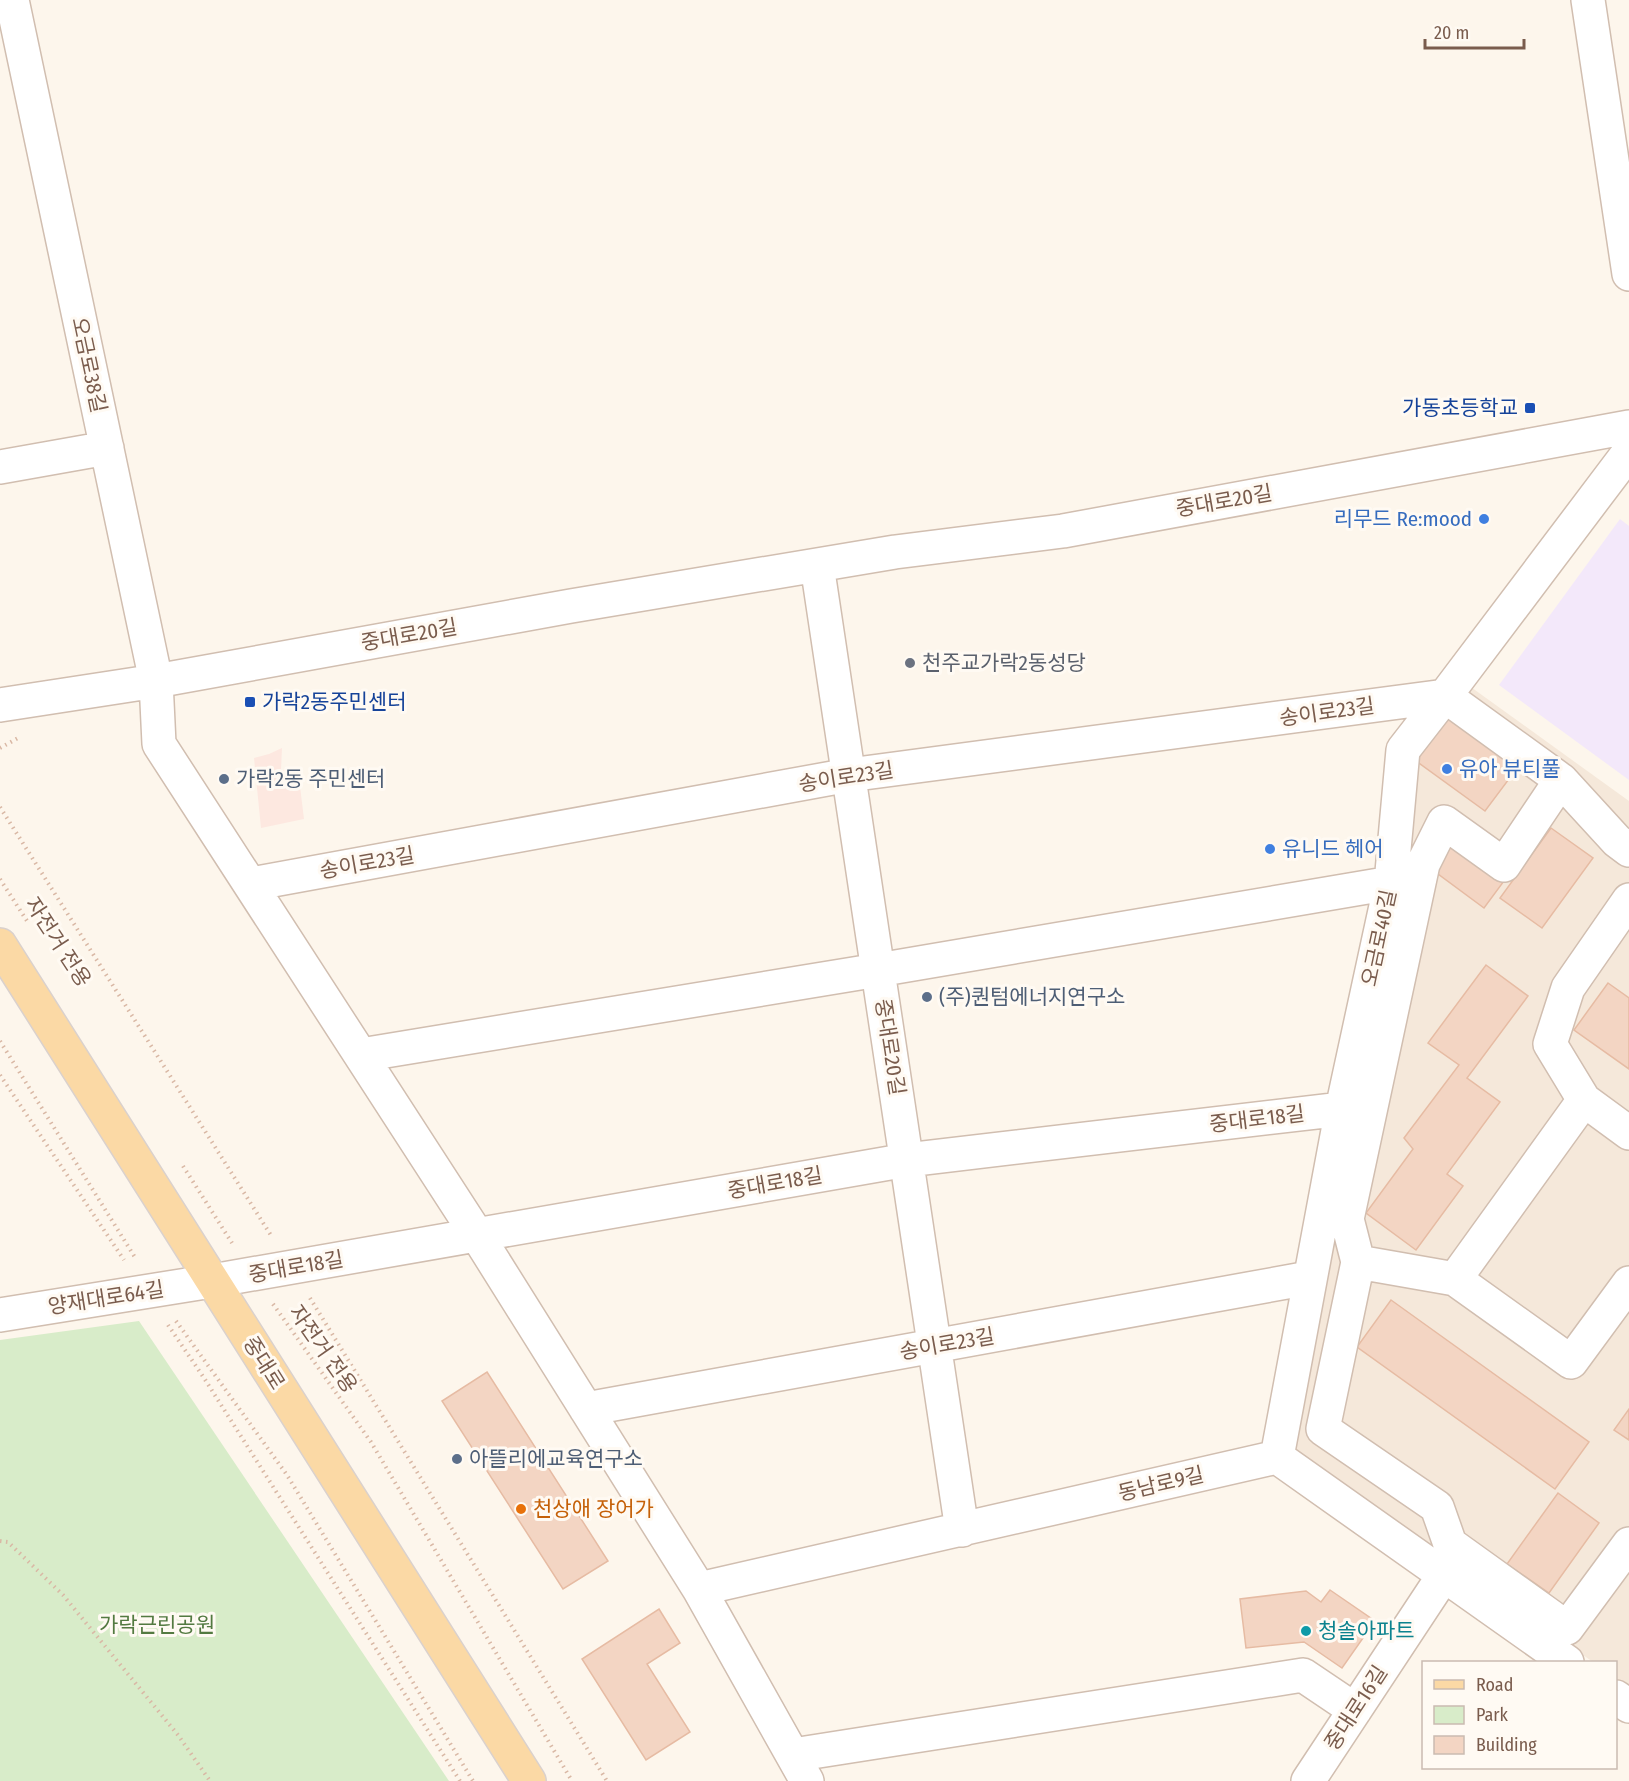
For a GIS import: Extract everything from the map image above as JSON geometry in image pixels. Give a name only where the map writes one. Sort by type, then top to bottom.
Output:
[{"type":"main road","name":"중대로","points":[[0,945],[529,1781]]},
{"type":"street","name":"오금로38길","points":[[12,0],[11,53],[107,448],[156,681]]},
{"type":"street","points":[[1588,0],[1629,273]]},
{"type":"street","name":"중대로20길","points":[[0,705],[156,681],[571,606],[895,552],[1063,531],[1629,427]]},
{"type":"street","points":[[0,467],[107,448]]},
{"type":"street","name":"오금로40길","points":[[1277,1457],[1342,1109],[1391,883],[1402,750],[1629,452]]},
{"type":"street","name":"중대로20길","points":[[817,565],[962,1530]]},
{"type":"street","points":[[156,681],[159,744],[477,1235],[699,1589],[800,1768],[1303,1675],[1355,1710]]},
{"type":"street","points":[[1445,696],[1560,780],[1617,841],[1629,850]]},
{"type":"street","name":"송이로23길","points":[[251,884],[849,775],[1445,696]]},
{"type":"street","points":[[1560,780],[1504,865],[1444,822],[1423,864],[1347,1219],[1358,1262],[1323,1429],[1437,1507],[1450,1544],[1566,1628],[1629,1544]]},
{"type":"street","points":[[361,1055],[1391,883]]},
{"type":"street","points":[[1629,900],[1568,988],[1550,1044],[1584,1100],[1629,1133]]},
{"type":"street","points":[[1455,1279],[1584,1100]]},
{"type":"street","name":"중대로18길","points":[[212,1281],[907,1160],[1342,1109]]},
{"type":"street","points":[[1358,1262],[1455,1279],[1571,1362],[1629,1283]]},
{"type":"street","name":"송이로23길","points":[[586,1409],[1309,1278]]},
{"type":"street","name":"양재대로64길","points":[[0,1315],[212,1281]]},
{"type":"street","points":[[1277,1457],[1566,1661]]},
{"type":"street","name":"동남로9길","points":[[699,1589],[1277,1457]]},
{"type":"street","name":"중대로16길","points":[[1308,1781],[1444,1575]]},
{"type":"path","points":[[0,807],[275,1243]]},
{"type":"path","name":"자전거 전용","points":[[0,879],[32,928]]},
{"type":"path","points":[[0,1041],[155,1290],[286,1475],[473,1781]]},
{"type":"path","points":[[0,1076],[124,1260]]},
{"type":"path","name":"자전거 전용","points":[[183,1166],[252,1274],[371,1442],[572,1781]]},
{"type":"path","points":[[310,1298],[607,1781]]},
{"type":"path","points":[[168,1325],[460,1781]]},
{"type":"path","points":[[0,1541],[8,1542],[63,1595],[178,1735],[210,1781]]},
{"type":"shaded area","points":[[1620,519],[1629,526],[1629,780],[1499,685]]},
{"type":"shaded area","points":[[1468,685],[1629,801],[1629,1688],[1617,1680],[1617,1661],[1592,1661],[1292,1451],[1413,755]]},
{"type":"shaded area","points":[[282,748],[281,770],[298,770],[304,819],[261,828],[254,758]]},
{"type":"green space","name":"가락근린공원","points":[[139,1321],[449,1781],[0,1781],[0,1340]]},
{"type":"building","points":[[1449,716],[1518,767],[1485,811],[1416,761]]},
{"type":"building","points":[[1551,828],[1593,858],[1542,928],[1500,898]]},
{"type":"building","points":[[1450,841],[1504,881],[1484,908],[1430,868]]},
{"type":"building","points":[[1486,965],[1528,996],[1467,1078],[1500,1102],[1447,1174],[1463,1186],[1416,1250],[1366,1213],[1413,1149],[1404,1138],[1459,1065],[1428,1043]]},
{"type":"building","points":[[1608,983],[1629,998],[1629,1069],[1574,1030]]},
{"type":"building","points":[[1391,1300],[1589,1442],[1555,1489],[1357,1347]]},
{"type":"building","points":[[487,1372],[608,1561],[563,1589],[442,1401]]},
{"type":"building","points":[[1629,1409],[1629,1440],[1614,1430]]},
{"type":"building","points":[[1558,1493],[1599,1523],[1549,1593],[1507,1564]]},
{"type":"building","name":"청솔아파트","points":[[1330,1590],[1375,1621],[1342,1668],[1304,1642],[1246,1648],[1240,1599],[1306,1591],[1321,1602]]},
{"type":"building","points":[[659,1609],[680,1643],[647,1664],[690,1732],[646,1760],[582,1659]]},
{"type":"place","name":"가동초등학교","points":[[1530,408]]},
{"type":"place","name":"리무드 Re:mood","points":[[1484,519]]},
{"type":"place","name":"천주교가락2동성당","points":[[910,663]]},
{"type":"place","name":"가락2동주민센터","points":[[250,702]]},
{"type":"place","name":"유아 뷰티풀","points":[[1447,769]]},
{"type":"place","name":"가락2동 주민센터","points":[[224,779]]},
{"type":"place","name":"유니드 헤어","points":[[1270,849]]},
{"type":"place","name":"(주)퀀텀에너지연구소","points":[[927,997]]},
{"type":"place","name":"아뜰리에교육연구소","points":[[457,1459]]},
{"type":"place","name":"천상애 장어가","points":[[521,1509]]},
{"type":"place","name":"청솔아파트","points":[[1306,1631]]}]
